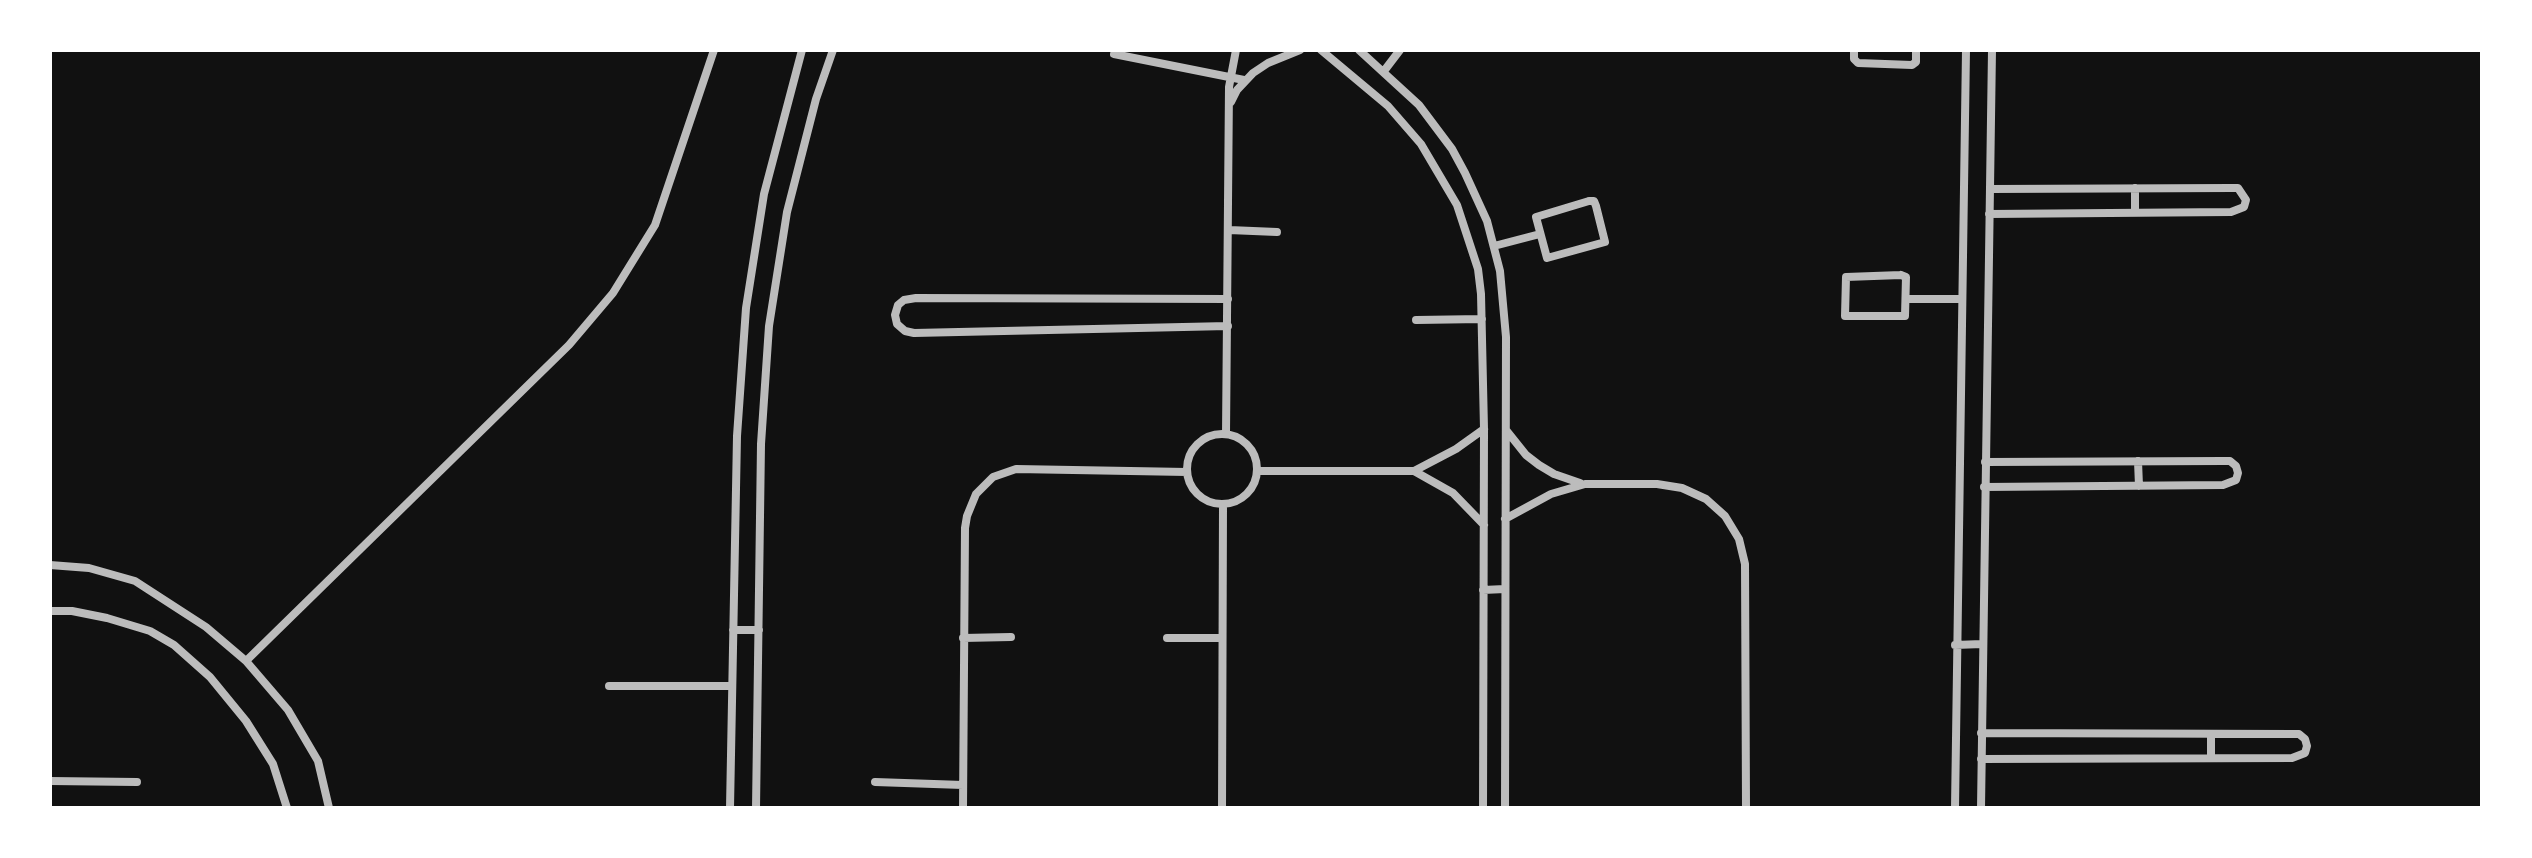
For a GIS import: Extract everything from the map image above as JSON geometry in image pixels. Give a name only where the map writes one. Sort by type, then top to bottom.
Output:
[{"type":"street","points":[[246,661],[569,345],[613,293],[655,225],[714,50]]},
{"type":"street","points":[[730,808],[737,436],[746,308],[764,194],[778,131],[802,50]]},
{"type":"street","points":[[756,808],[761,444],[769,326],[787,212],[812,113],[833,50]]},
{"type":"street","points":[[1226,434],[1230,78],[1236,50]]},
{"type":"street","points":[[1230,102],[1244,80],[1268,63],[1300,50]]},
{"type":"street","points":[[1321,50],[1388,106],[1414,134],[1453,196],[1468,232],[1478,269],[1484,429],[1483,808]]},
{"type":"street","points":[[1359,50],[1419,105],[1452,149],[1477,197],[1494,246],[1506,316],[1505,808]]},
{"type":"street","points":[[1384,71],[1400,50]]},
{"type":"street","points":[[1854,50],[1854,59],[1858,63],[1910,65],[1916,62],[1916,50]]},
{"type":"street","points":[[1955,808],[1966,50]]},
{"type":"street","points":[[1981,808],[1992,50]]},
{"type":"street","points":[[1114,54],[1244,80]]},
{"type":"street","points":[[2135,188],[2135,213]]},
{"type":"street","points":[[1989,214],[2231,212],[2244,207],[2246,200],[2238,188],[1990,189]]},
{"type":"street","points":[[1592,201],[1605,240],[1601,244],[1549,259],[1545,256],[1540,234],[1536,219],[1539,215],[1592,201]]},
{"type":"street","points":[[1229,230],[1277,232]]},
{"type":"street","points":[[1494,246],[1540,234]]},
{"type":"street","points":[[1904,275],[1907,299],[1903,317],[1848,318],[1845,314],[1845,278],[1904,275]]},
{"type":"street","points":[[1228,299],[916,298],[904,300],[898,305],[895,315],[897,324],[905,331],[914,333],[1228,326]]},
{"type":"street","points":[[1907,299],[1961,299]]},
{"type":"street","points":[[1416,320],[1482,319]]},
{"type":"street","points":[[1257,471],[1414,471],[1443,457],[1484,429]]},
{"type":"street","points":[[1506,430],[1539,465],[1554,474],[1585,484]]},
{"type":"street","points":[[1226,434],[1243,440],[1249,447],[1254,454],[1257,471],[1256,480],[1247,495],[1223,504],[1199,495],[1187,472],[1190,454],[1195,447],[1209,437],[1226,434]]},
{"type":"street","points":[[2138,461],[2139,486]]},
{"type":"street","points":[[1984,487],[2223,485],[2236,480],[2238,473],[2230,461],[1985,462]]},
{"type":"street","points":[[963,808],[967,516],[976,494],[993,477],[1016,469],[1187,472]]},
{"type":"street","points":[[1414,471],[1453,493],[1484,525]]},
{"type":"street","points":[[1505,519],[1551,494],[1585,484],[1657,484],[1682,488],[1706,499],[1733,527],[1745,564],[1746,808]]},
{"type":"street","points":[[1222,808],[1223,504]]},
{"type":"street","points":[[50,565],[89,568],[135,581],[206,627],[246,661],[288,710],[318,761],[329,808]]},
{"type":"street","points":[[1483,590],[1505,589]]},
{"type":"street","points":[[50,611],[72,611],[107,618],[150,631],[174,645],[210,677],[246,721],[273,764],[287,808]]},
{"type":"street","points":[[733,630],[759,630]]},
{"type":"street","points":[[963,638],[1011,637]]},
{"type":"street","points":[[1167,638],[1222,638]]},
{"type":"street","points":[[1955,645],[1982,644]]},
{"type":"street","points":[[609,686],[732,686]]},
{"type":"street","points":[[1981,733],[2299,734],[2307,746],[2305,753],[2292,758],[1981,759]]},
{"type":"street","points":[[2211,734],[2211,758]]},
{"type":"street","points":[[50,781],[137,782]]},
{"type":"street","points":[[875,782],[963,785]]}]
